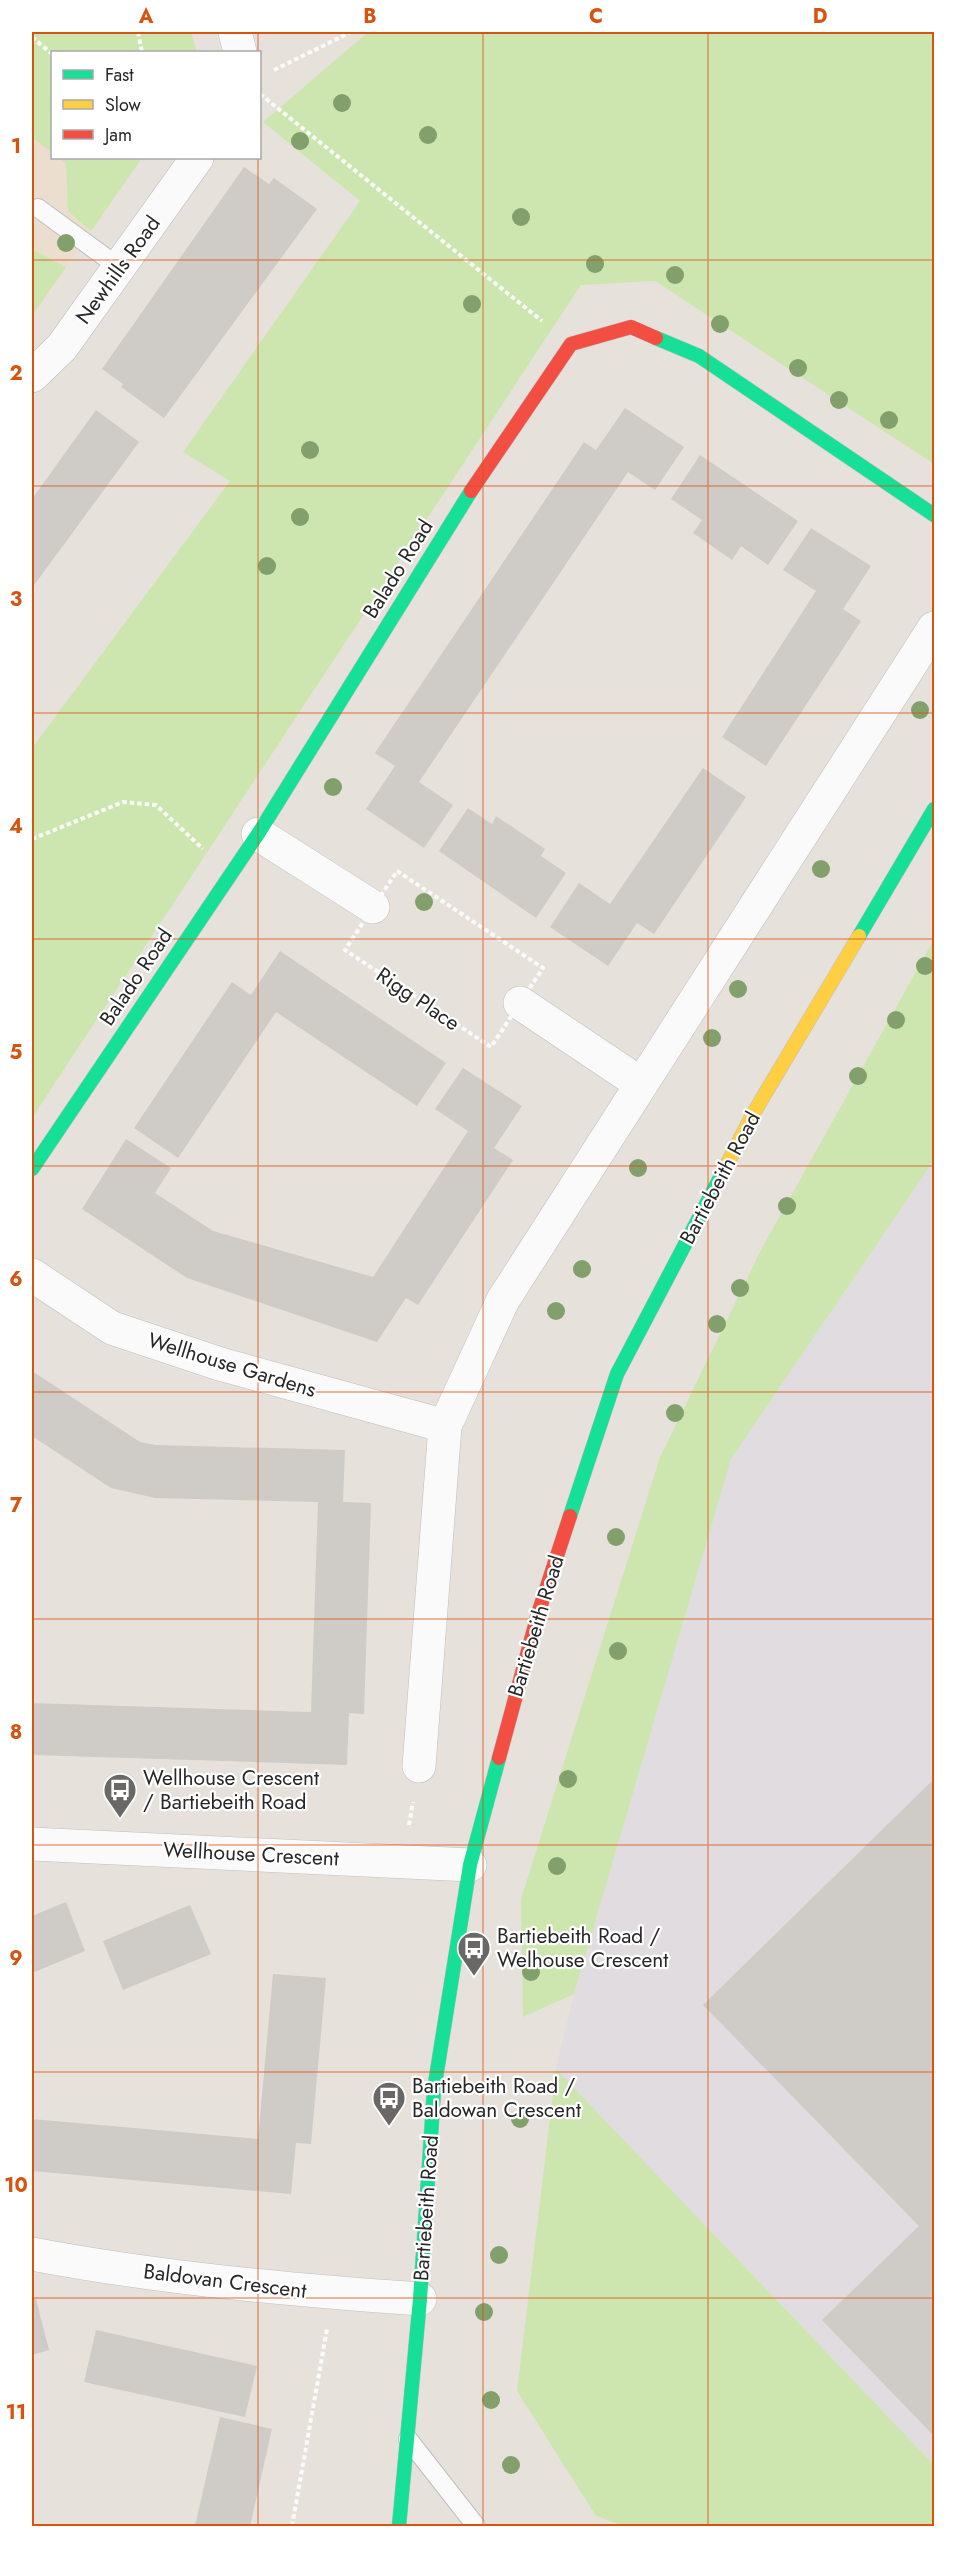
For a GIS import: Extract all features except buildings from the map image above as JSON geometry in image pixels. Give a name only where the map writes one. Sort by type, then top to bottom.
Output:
[{"type":"street","points":[[235,32],[240,51]]},
{"type":"street","name":"Newhills Road","points":[[32,376],[62,347],[196,159]]},
{"type":"street","points":[[571,344],[631,327],[699,356],[934,515]]},
{"type":"street","name":"Balado Road","points":[[32,1169],[258,834],[483,472],[571,344]]},
{"type":"street","points":[[419,1766],[445,1426],[503,1300],[934,628]]},
{"type":"street","name":"Bartiebeith Road","points":[[399,2526],[420,2299],[434,2090],[470,1865],[538,1614],[617,1374],[753,1114],[934,809]]},
{"type":"street","points":[[258,834],[373,907]]},
{"type":"street","points":[[520,1003],[641,1084]]},
{"type":"street","name":"Wellhouse Gardens","points":[[32,1275],[112,1328],[220,1364],[445,1426]]},
{"type":"street","name":"Wellhouse Crescent","points":[[32,1844],[470,1865]]},
{"type":"street","name":"Baldovan Crescent","points":[[32,2254],[95,2266],[333,2293],[420,2299]]},
{"type":"lane","points":[[38,208],[120,268]]},
{"type":"lane","points":[[407,2438],[476,2526]]},
{"type":"path","points":[[138,32],[142,51]]},
{"type":"path","points":[[270,72],[351,32]]},
{"type":"path","points":[[32,38],[51,53]]},
{"type":"path","points":[[261,95],[571,344]]},
{"type":"path","points":[[32,839],[123,802],[156,805],[230,874]]},
{"type":"path","name":"Rigg Place","points":[[397,871],[543,968],[520,1003],[491,1047],[345,950],[397,871]]},
{"type":"path","points":[[403,1862],[419,1766]]},
{"type":"path","points":[[292,2526],[333,2293]]},
{"type":"shaded area","points":[[32,82],[51,96],[51,159],[134,159],[139,162],[32,316]]},
{"type":"shaded area","points":[[934,1160],[934,2465],[556,2069],[574,1994],[731,1459]]},
{"type":"green space","points":[[32,32],[191,32],[197,51],[51,51],[51,152],[32,137]]},
{"type":"green space","points":[[368,32],[934,32],[934,464],[655,281],[581,285],[32,1118],[32,748],[230,481],[183,452],[360,201],[263,122]]},
{"type":"green space","points":[[59,159],[141,159],[91,231],[68,211],[66,164]]},
{"type":"green space","points":[[32,249],[66,267],[32,316]]},
{"type":"green space","points":[[934,939],[934,1160],[731,1459],[574,1994],[523,2017],[521,1899],[660,1457],[762,1248]]},
{"type":"green space","points":[[556,2069],[934,2465],[934,2526],[624,2526],[596,2516],[517,2391]]},
{"type":"traffic: fast","points":[[656,338],[699,356],[934,515]]},
{"type":"traffic: fast","points":[[32,1169],[258,834],[471,491]]},
{"type":"traffic: fast","points":[[859,936],[934,809]]},
{"type":"traffic: fast","points":[[570,1516],[617,1374],[723,1172]]},
{"type":"traffic: fast","points":[[399,2526],[420,2299],[434,2090],[470,1865],[499,1758]]},
{"type":"traffic: slow","points":[[723,1172],[753,1114],[859,936]]},
{"type":"traffic: jam","points":[[471,491],[571,344],[631,327],[656,338]]},
{"type":"traffic: jam","points":[[499,1758],[538,1614],[570,1516]]},
{"type":"place","name":"Wellhouse Crescent / Bartiebeith Road","points":[[120,1819]]},
{"type":"place","name":"Bartiebeith Road / Welhouse Crescent","points":[[474,1977]]},
{"type":"place","name":"Bartiebeith Road / Baldowan Crescent","points":[[389,2127]]}]
